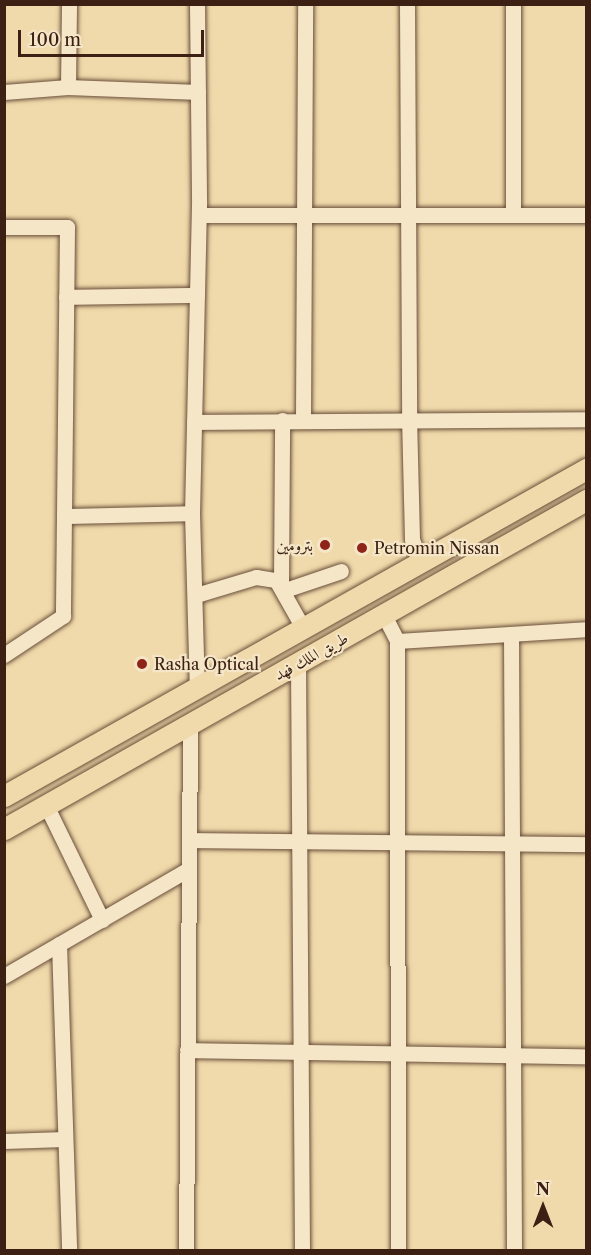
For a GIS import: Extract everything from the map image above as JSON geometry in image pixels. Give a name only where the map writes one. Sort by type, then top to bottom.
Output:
[{"type":"highway","name":"طريق الملك فهد","points":[[4,796],[586,470]]},
{"type":"highway","name":"طريق الملك فهد","points":[[4,829],[586,500]]},
{"type":"street","points":[[68,87],[69,4]]},
{"type":"street","points":[[196,4],[199,215],[192,513],[197,688]]},
{"type":"street","points":[[303,418],[305,4]]},
{"type":"street","points":[[406,4],[412,539],[420,563]]},
{"type":"street","points":[[513,4],[513,214]]},
{"type":"street","points":[[4,92],[68,87],[198,92]]},
{"type":"street","points":[[199,215],[303,212],[586,215]]},
{"type":"street","points":[[4,227],[67,227],[63,616],[4,655]]},
{"type":"street","points":[[66,297],[197,296]]},
{"type":"street","points":[[194,422],[409,416],[584,419]]},
{"type":"street","points":[[282,420],[283,586],[303,628]]},
{"type":"street","points":[[563,513],[586,509]]},
{"type":"street","points":[[64,516],[192,513]]},
{"type":"street","points":[[196,595],[256,578],[283,586],[341,571]]},
{"type":"street","points":[[384,615],[397,641],[398,1251]]},
{"type":"street","points":[[397,641],[586,629]]},
{"type":"street","points":[[511,634],[514,1251]]},
{"type":"street","points":[[298,663],[302,1251]]},
{"type":"street","points":[[186,1251],[187,870],[191,840],[190,724]]},
{"type":"street","points":[[46,805],[102,920]]},
{"type":"street","points":[[191,840],[396,839],[586,844]]},
{"type":"street","points":[[4,976],[187,870]]},
{"type":"street","points":[[59,944],[69,1251]]},
{"type":"street","points":[[187,1050],[513,1053],[586,1056]]},
{"type":"street","points":[[4,1141],[65,1139]]},
{"type":"place","name":"بترومين","points":[[325,545]]},
{"type":"place","name":"Petromin Nissan","points":[[362,548]]},
{"type":"place","name":"Rasha Optical","points":[[142,664]]}]
